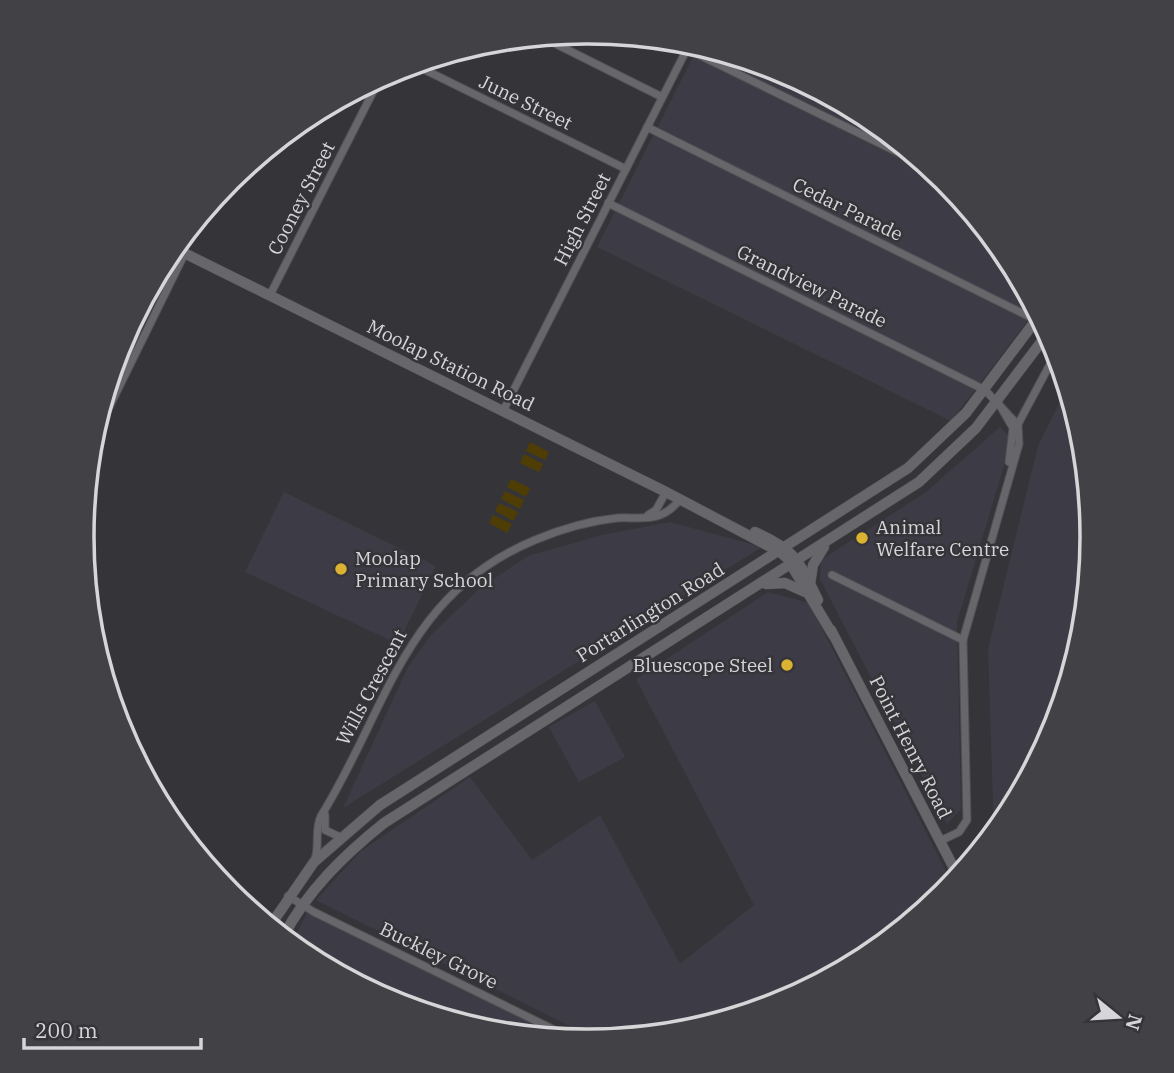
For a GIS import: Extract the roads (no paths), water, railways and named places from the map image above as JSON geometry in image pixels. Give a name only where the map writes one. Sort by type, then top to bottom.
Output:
[{"type":"main road","name":"Moolap Station Road","points":[[184,253],[783,550]]},
{"type":"main road","name":"Portarlington Road","points":[[275,917],[314,862],[340,837],[402,790],[783,550],[916,462],[945,436],[985,390],[1032,325]]},
{"type":"main road","name":"Portarlington Road","points":[[289,928],[303,905],[334,867],[384,823],[832,540],[927,475],[951,455],[998,402],[1040,344]]},
{"type":"main road","name":"Moolap Station Road","points":[[712,515],[753,538],[783,550]]},
{"type":"main road","points":[[750,570],[760,553],[753,538]]},
{"type":"main road","points":[[761,585],[785,583],[809,589],[817,556],[832,540]]},
{"type":"main road","name":"Point Henry Road","points":[[783,550],[795,563],[809,589],[953,866]]},
{"type":"street","points":[[558,45],[662,97]]},
{"type":"street","name":"High Street","points":[[503,411],[685,54]]},
{"type":"street","points":[[724,64],[888,147]]},
{"type":"street","name":"June Street","points":[[427,71],[626,169]]},
{"type":"street","name":"Cooney Street","points":[[270,295],[372,93]]},
{"type":"street","name":"Cedar Parade","points":[[647,127],[1026,312]]},
{"type":"street","name":"Grandview Parade","points":[[608,203],[985,390],[998,402],[1015,427]]},
{"type":"street","points":[[115,394],[183,254]]},
{"type":"street","points":[[940,841],[959,832],[968,814],[963,640],[1001,500],[1015,427],[1049,366]]},
{"type":"street","points":[[644,516],[656,510],[666,492]]},
{"type":"street","name":"Wills Crescent","points":[[314,862],[319,846],[317,824],[397,665],[422,627],[457,590],[506,554],[541,537],[583,524],[661,515],[681,499]]},
{"type":"street","points":[[832,575],[963,640]]},
{"type":"street","points":[[328,804],[323,826],[330,834],[340,837]]},
{"type":"street","name":"Buckley Grove","points":[[288,896],[550,1028]]},
{"type":"place","name":"Animal Welfare Centre","points":[[862,538]]},
{"type":"place","name":"Moolap Primary School","points":[[341,569]]},
{"type":"place","name":"Bluescope Steel","points":[[787,665]]}]
